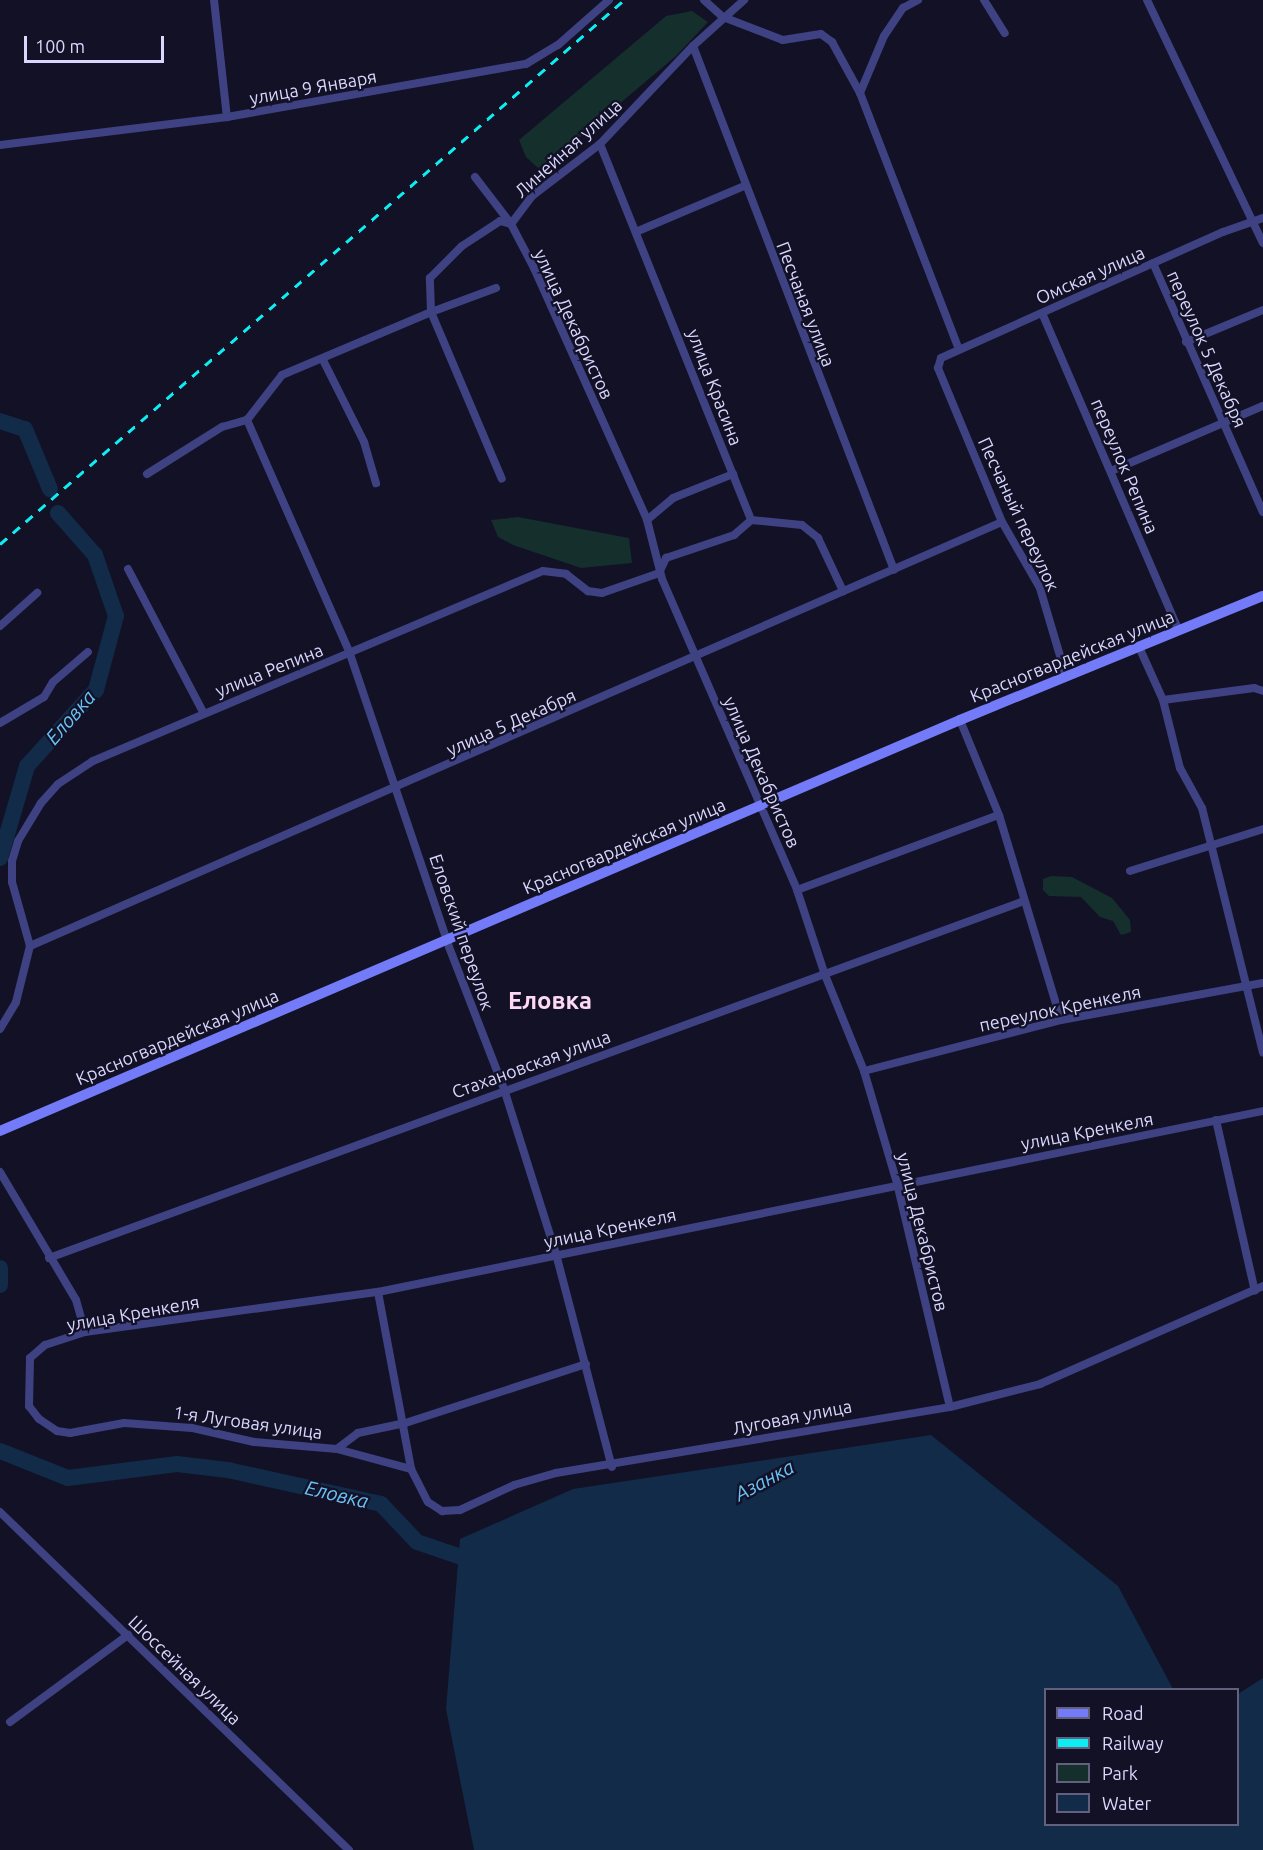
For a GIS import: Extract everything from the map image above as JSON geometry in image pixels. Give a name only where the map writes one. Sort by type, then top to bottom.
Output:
[{"type":"main road","name":"Красногвардейская улица","points":[[0,1131],[960,720],[1263,596]]},
{"type":"street","points":[[214,0],[227,117]]},
{"type":"street","name":"улица 9 Января","points":[[0,145],[227,117],[526,64],[558,45],[609,0]]},
{"type":"street","points":[[705,0],[723,17],[783,40],[821,34],[832,42],[860,93],[959,348]]},
{"type":"street","name":"Линейная улица","points":[[502,479],[431,312],[430,278],[462,246],[500,221],[511,224],[532,196],[600,144],[693,46],[744,0]]},
{"type":"street","points":[[860,93],[884,36],[903,9],[918,0]]},
{"type":"street","points":[[984,0],[1005,33]]},
{"type":"street","points":[[1147,0],[1263,243]]},
{"type":"street","name":"Песчаная улица","points":[[693,46],[744,186],[894,570]]},
{"type":"street","name":"улица Красина","points":[[600,144],[638,231],[751,520]]},
{"type":"street","name":"улица Декабристов","points":[[475,177],[511,224],[647,520],[659,573],[797,890],[825,975],[864,1071],[897,1183],[950,1407]]},
{"type":"street","points":[[638,231],[744,186]]},
{"type":"street","name":"Омская улица","points":[[938,368],[941,358],[959,348],[1153,263],[1263,218]]},
{"type":"street","name":"переулок 5 Декабря","points":[[1153,263],[1185,342],[1224,423],[1263,513]]},
{"type":"street","points":[[147,474],[222,427],[247,420],[282,375],[323,360],[431,312],[496,288]]},
{"type":"street","points":[[1185,342],[1263,310]]},
{"type":"street","name":"переулок Репина","points":[[1042,313],[1179,631]]},
{"type":"street","points":[[323,360],[364,442],[376,483]]},
{"type":"street","name":"Песчаный переулок","points":[[938,368],[1002,522],[1040,588],[1066,676]]},
{"type":"street","points":[[1111,471],[1263,406]]},
{"type":"street","name":"Еловский переулок","points":[[247,420],[350,654],[447,939],[504,1089],[556,1254],[612,1467]]},
{"type":"street","points":[[647,520],[673,498],[733,474]]},
{"type":"street","points":[[659,573],[666,558],[734,535],[751,520],[802,525],[818,538],[843,591]]},
{"type":"street","name":"улица 5 Декабря","points":[[30,946],[397,788],[1002,522]]},
{"type":"street","points":[[128,569],[203,712]]},
{"type":"street","name":"улица Репина","points":[[30,946],[12,882],[12,861],[18,841],[41,803],[58,784],[93,760],[543,571],[566,574],[588,591],[602,593],[659,573]]},
{"type":"street","points":[[0,626],[37,593]]},
{"type":"street","points":[[1139,647],[1162,700],[1180,768],[1202,808],[1249,986],[1263,1053]]},
{"type":"street","points":[[0,723],[44,697],[53,682],[88,652]]},
{"type":"street","points":[[1162,700],[1254,688],[1263,691]]},
{"type":"street","points":[[960,720],[999,815],[1023,901],[1061,1020]]},
{"type":"street","points":[[797,890],[999,815]]},
{"type":"street","points":[[1130,871],[1263,829]]},
{"type":"street","name":"Стахановская улица","points":[[49,1258],[504,1089],[825,975],[1023,901]]},
{"type":"street","points":[[0,1029],[16,1002],[30,946]]},
{"type":"street","name":"переулок Кренкеля","points":[[864,1071],[1061,1020],[1263,983]]},
{"type":"street","name":"улица Кренкеля","points":[[39,1419],[28,1406],[30,1359],[45,1345],[85,1332],[378,1292],[897,1183],[1263,1111]]},
{"type":"street","points":[[1216,1120],[1255,1291]]},
{"type":"street","points":[[0,1172],[76,1300],[85,1332]]},
{"type":"street","name":"Луговая улица","points":[[378,1292],[405,1423],[411,1469],[428,1502],[442,1511],[460,1510],[513,1485],[556,1473],[612,1467],[860,1420],[950,1407],[1040,1384],[1263,1286]]},
{"type":"street","name":"1-я Луговая улица","points":[[39,1419],[57,1431],[70,1433],[124,1423],[192,1428],[254,1442],[337,1449],[358,1433],[405,1423],[586,1364]]},
{"type":"street","points":[[337,1449],[411,1469]]},
{"type":"street","name":"Шоссейная улица","points":[[0,1512],[350,1850]]},
{"type":"street","points":[[10,1722],[128,1635]]},
{"type":"green space","points":[[692,11],[708,22],[676,56],[560,154],[538,168],[526,157],[519,140],[666,16]]},
{"type":"green space","points":[[518,517],[629,538],[632,563],[581,568],[513,545],[498,537],[491,520]]},
{"type":"green space","points":[[1051,876],[1072,877],[1112,898],[1130,920],[1131,932],[1121,935],[1113,921],[1100,917],[1081,897],[1049,896],[1043,890],[1043,879]]},
{"type":"water","name":"Азанка","points":[[931,1435],[1118,1586],[1172,1688],[1044,1688],[1044,1826],[1239,1826],[1239,1693],[1263,1678],[1263,1850],[474,1850],[446,1709],[460,1539],[573,1489]]},
{"type":"waterway","name":"Еловка","points":[[0,421],[25,429],[50,489]]},
{"type":"waterway","name":"Еловка","points":[[0,858],[27,766],[96,690],[116,616],[95,555],[58,513]]},
{"type":"waterway","name":"Еловка","points":[[0,1268],[0,1285]]},
{"type":"waterway","name":"Еловка","points":[[0,1451],[68,1478],[177,1464],[228,1470],[381,1504],[417,1542],[479,1563]]},
{"type":"railway","points":[[0,544],[624,0]]},
{"type":"district","name":"Еловка","points":[[550,1001]]}]
